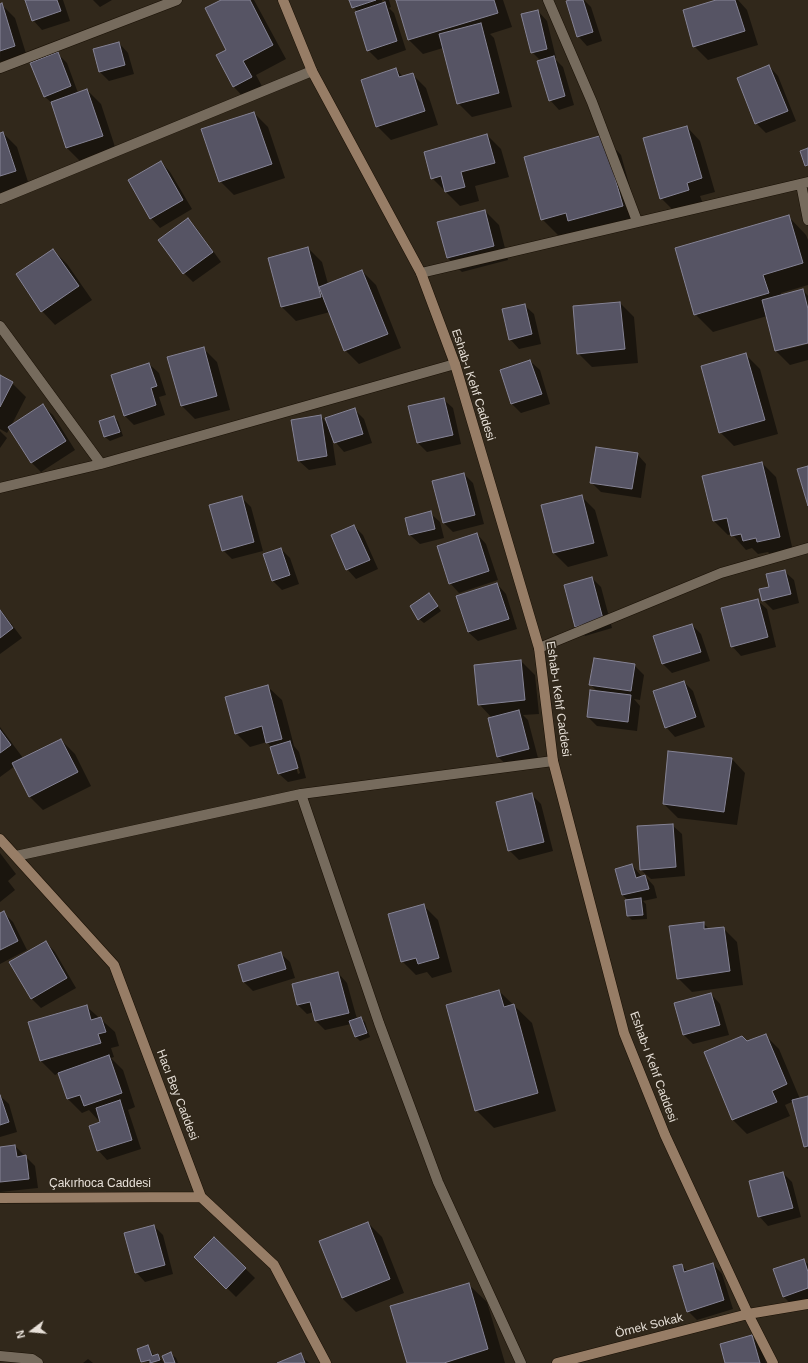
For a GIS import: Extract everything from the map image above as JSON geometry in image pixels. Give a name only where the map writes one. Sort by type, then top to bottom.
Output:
[{"type":"street","points":[[0,68],[177,0]]},
{"type":"street","name":"Eshab-ı Kehf Caddesi","points":[[283,0],[312,71],[421,273],[454,364],[539,648],[553,761],[624,1033],[665,1135],[748,1314],[773,1363]]},
{"type":"street","points":[[548,0],[592,102],[637,221]]},
{"type":"street","points":[[0,199],[312,71]]},
{"type":"street","points":[[421,273],[637,221],[804,183],[808,220]]},
{"type":"street","points":[[0,326],[100,464]]},
{"type":"street","points":[[0,488],[100,464],[454,364]]},
{"type":"street","points":[[539,648],[721,573],[808,548]]},
{"type":"street","points":[[16,856],[301,794],[553,761]]},
{"type":"street","points":[[301,794],[379,1023],[438,1182],[521,1363]]},
{"type":"street","name":"Hacı Bey Caddesi","points":[[0,839],[114,965],[201,1197],[274,1265],[326,1363]]},
{"type":"street","name":"Çakırhoca Caddesi","points":[[0,1198],[201,1197]]},
{"type":"street","name":"Örnek Sokak","points":[[557,1363],[748,1314],[808,1304]]},
{"type":"street","points":[[2,1363],[0,1357],[32,1359],[38,1363]]},
{"type":"building","points":[[25,0],[57,0],[61,11],[32,21]]},
{"type":"building","points":[[221,0],[250,0],[273,45],[243,61],[252,77],[233,87],[216,55],[226,50],[205,8]]},
{"type":"building","points":[[349,0],[376,0],[352,8]]},
{"type":"building","points":[[396,0],[494,0],[498,13],[408,40]]},
{"type":"building","points":[[583,0],[593,32],[577,37],[566,1]]},
{"type":"building","points":[[716,0],[735,0],[745,31],[693,47],[683,10]]},
{"type":"building","points":[[385,2],[397,41],[367,51],[355,12]]},
{"type":"building","points":[[2,3],[15,46],[0,51],[0,4]]},
{"type":"building","points":[[538,10],[547,49],[531,53],[521,14]]},
{"type":"building","points":[[481,23],[499,93],[457,104],[439,34]]},
{"type":"building","points":[[119,42],[125,65],[99,72],[93,49]]},
{"type":"building","points":[[58,52],[71,86],[44,97],[30,63]]},
{"type":"building","points":[[554,56],[565,96],[549,101],[537,61]]},
{"type":"building","points":[[769,65],[788,111],[755,124],[737,78]]},
{"type":"building","points":[[396,68],[399,77],[413,73],[425,111],[376,127],[361,80]]},
{"type":"building","points":[[87,89],[103,136],[66,148],[51,102]]},
{"type":"building","points":[[254,112],[272,164],[219,182],[201,129]]},
{"type":"building","points":[[687,126],[702,178],[687,183],[689,190],[660,199],[643,138]]},
{"type":"building","points":[[3,132],[16,171],[0,176],[0,133]]},
{"type":"building","points":[[487,134],[495,163],[461,172],[465,187],[445,192],[441,176],[431,179],[424,152]]},
{"type":"building","points":[[603,135],[623,206],[568,221],[566,213],[541,220],[524,157]]},
{"type":"building","points":[[808,148],[808,165],[805,166],[800,151]]},
{"type":"building","points":[[161,161],[183,200],[150,219],[128,180]]},
{"type":"building","points":[[485,210],[494,246],[447,258],[437,222]]},
{"type":"building","points":[[789,215],[803,263],[763,275],[769,293],[694,315],[675,248]]},
{"type":"building","points":[[188,218],[213,252],[183,274],[158,240]]},
{"type":"building","points":[[308,247],[321,297],[281,307],[268,258]]},
{"type":"building","points":[[53,249],[79,286],[41,312],[16,274]]},
{"type":"building","points":[[362,270],[388,334],[344,351],[319,287]]},
{"type":"building","points":[[803,289],[808,309],[808,343],[775,351],[762,300]]},
{"type":"building","points":[[620,302],[625,349],[577,354],[573,306]]},
{"type":"building","points":[[525,304],[532,334],[509,340],[502,309]]},
{"type":"building","points":[[204,347],[217,396],[181,406],[167,357]]},
{"type":"building","points":[[746,353],[765,420],[719,433],[701,366]]},
{"type":"building","points":[[530,360],[542,394],[511,404],[500,370]]},
{"type":"building","points":[[149,363],[157,386],[151,388],[156,405],[124,416],[111,375]]},
{"type":"building","points":[[0,375],[13,382],[0,407]]},
{"type":"building","points":[[444,398],[453,435],[417,443],[408,406]]},
{"type":"building","points":[[43,404],[66,441],[31,463],[8,427]]},
{"type":"building","points":[[355,408],[363,434],[334,443],[325,418]]},
{"type":"building","points":[[321,415],[327,456],[298,461],[291,420]]},
{"type":"building","points":[[114,416],[120,432],[104,437],[99,421]]},
{"type":"building","points":[[596,447],[638,453],[632,489],[590,483]]},
{"type":"building","points":[[762,462],[780,537],[757,542],[756,538],[743,541],[741,534],[731,536],[727,518],[713,521],[702,476]]},
{"type":"building","points":[[808,466],[808,506],[797,469]]},
{"type":"building","points":[[464,473],[475,515],[443,523],[432,481]]},
{"type":"building","points":[[582,495],[594,543],[553,553],[541,505]]},
{"type":"building","points":[[242,496],[254,542],[222,551],[209,505]]},
{"type":"building","points":[[431,511],[435,529],[409,535],[405,518]]},
{"type":"building","points":[[354,525],[370,560],[346,570],[331,535]]},
{"type":"building","points":[[477,533],[489,571],[449,584],[437,546]]},
{"type":"building","points":[[281,548],[290,575],[272,581],[263,554]]},
{"type":"building","points":[[785,570],[791,594],[762,601],[759,589],[769,587],[766,574]]},
{"type":"building","points":[[592,577],[603,619],[575,627],[564,585]]},
{"type":"building","points":[[497,583],[509,619],[468,632],[456,596]]},
{"type":"building","points":[[429,593],[438,606],[418,620],[410,606]]},
{"type":"building","points":[[758,599],[768,637],[731,647],[721,608]]},
{"type":"building","points":[[0,610],[13,628],[0,638]]},
{"type":"building","points":[[692,624],[701,652],[662,664],[653,636]]},
{"type":"building","points":[[594,658],[635,664],[631,691],[589,685]]},
{"type":"building","points":[[521,660],[525,700],[478,705],[474,665]]},
{"type":"building","points":[[684,681],[696,717],[665,728],[653,691]]},
{"type":"building","points":[[268,685],[282,739],[266,743],[262,726],[235,734],[225,697]]},
{"type":"building","points":[[590,690],[631,695],[628,722],[587,717]]},
{"type":"building","points":[[519,710],[529,749],[497,757],[488,718]]},
{"type":"building","points":[[0,730],[11,745],[0,753]]},
{"type":"building","points":[[61,739],[78,772],[29,797],[12,763]]},
{"type":"building","points":[[290,741],[298,768],[278,774],[270,747]]},
{"type":"building","points":[[668,751],[732,758],[724,812],[663,804]]},
{"type":"building","points":[[532,793],[544,842],[508,851],[496,802]]},
{"type":"building","points":[[673,824],[676,867],[640,870],[637,826]]},
{"type":"building","points":[[632,864],[636,878],[645,875],[649,889],[622,895],[615,869]]},
{"type":"building","points":[[641,898],[643,915],[627,916],[625,900]]},
{"type":"building","points":[[424,904],[439,958],[418,964],[416,958],[401,962],[388,914]]},
{"type":"building","points":[[4,911],[18,941],[0,950],[0,913]]},
{"type":"building","points":[[704,922],[704,929],[724,927],[730,971],[677,979],[669,926]]},
{"type":"building","points":[[46,941],[67,978],[31,999],[9,962]]},
{"type":"building","points":[[281,952],[286,969],[243,982],[238,965]]},
{"type":"building","points":[[338,972],[349,1013],[315,1021],[310,1002],[297,1005],[292,984]]},
{"type":"building","points":[[499,990],[504,1007],[514,1004],[538,1093],[475,1111],[446,1005]]},
{"type":"building","points":[[711,993],[720,1025],[683,1035],[674,1003]]},
{"type":"building","points":[[87,1005],[91,1020],[101,1017],[106,1032],[98,1034],[101,1043],[40,1061],[28,1022]]},
{"type":"building","points":[[361,1017],[367,1033],[355,1037],[349,1021]]},
{"type":"building","points":[[766,1034],[787,1084],[772,1091],[777,1102],[732,1120],[704,1052],[742,1036],[747,1041]]},
{"type":"building","points":[[109,1055],[122,1093],[84,1106],[80,1095],[67,1099],[58,1073]]},
{"type":"building","points":[[0,1095],[9,1122],[0,1125]]},
{"type":"building","points":[[808,1096],[808,1146],[804,1147],[792,1100]]},
{"type":"building","points":[[120,1100],[132,1140],[97,1151],[89,1126],[100,1122],[96,1108]]},
{"type":"building","points":[[15,1145],[17,1157],[26,1155],[29,1179],[0,1182],[0,1147]]},
{"type":"building","points":[[783,1172],[793,1208],[758,1217],[749,1181]]},
{"type":"building","points":[[368,1222],[390,1279],[342,1298],[319,1241]]},
{"type":"building","points":[[154,1225],[165,1265],[135,1273],[124,1233]]},
{"type":"building","points":[[214,1237],[246,1268],[226,1289],[194,1257]]},
{"type":"building","points":[[804,1259],[808,1272],[808,1288],[783,1297],[773,1269]]},
{"type":"building","points":[[713,1263],[724,1300],[687,1312],[673,1266],[682,1264],[684,1272]]},
{"type":"building","points":[[469,1283],[488,1349],[444,1363],[407,1363],[390,1306]]},
{"type":"building","points":[[752,1335],[760,1363],[725,1363],[720,1344]]},
{"type":"building","points":[[148,1345],[152,1356],[158,1354],[160,1360],[150,1363],[150,1360],[141,1362],[137,1349]]},
{"type":"building","points":[[171,1352],[175,1363],[165,1363],[162,1356]]},
{"type":"building","points":[[301,1353],[305,1363],[277,1363]]}]
